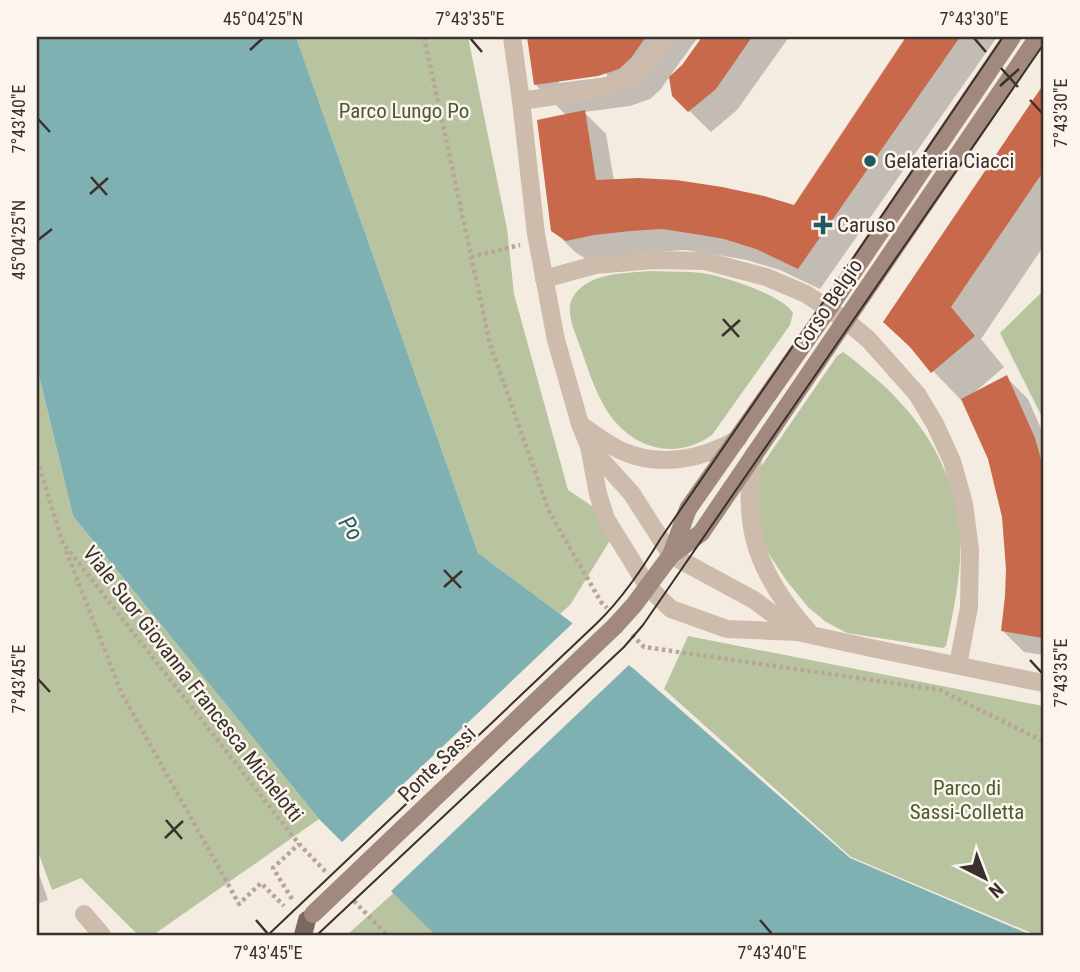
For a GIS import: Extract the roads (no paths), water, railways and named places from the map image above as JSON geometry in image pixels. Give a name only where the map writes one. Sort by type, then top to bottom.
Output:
[{"type":"main road","name":"Corso Belgio","points":[[617,624],[671,555],[688,509],[828,309],[1012,37]]},
{"type":"main road","name":"Corso Belgio","points":[[671,555],[701,533],[1038,37]]},
{"type":"main road","name":"Ponte Sassi","points":[[291,935],[308,923],[617,624]]},
{"type":"street","points":[[512,37],[538,241],[556,340],[589,446],[598,494],[606,519],[648,587],[671,609],[727,629],[805,634],[1043,683]]},
{"type":"street","points":[[521,101],[596,90],[632,77],[666,37]]},
{"type":"street","points":[[544,279],[595,265],[654,260],[705,261],[766,276],[806,294],[845,320],[876,347],[917,394],[935,424],[952,461],[964,504],[970,549],[969,607],[958,665]]},
{"type":"street","points":[[580,424],[623,451],[654,459],[674,460],[700,455],[738,439]]},
{"type":"street","points":[[589,446],[632,494],[671,555],[754,600],[805,634]]},
{"type":"street","points":[[754,454],[749,508],[752,535],[772,581],[805,634]]},
{"type":"street","points":[[84,914],[102,935]]},
{"type":"water","name":"Po","points":[[37,37],[296,37],[478,553],[634,669],[850,858],[1031,935],[435,935],[319,819],[73,516],[37,367]]},
{"type":"tram line","points":[[268,935],[596,624],[623,594],[1003,37]]},
{"type":"tram line","points":[[317,935],[624,647],[643,625],[1043,45]]},
{"type":"place","name":"Gelateria Ciacci","points":[[870,161]]},
{"type":"place","name":"Caruso","points":[[823,225]]},
{"type":"park label","name":"Parco Lungo Po","points":[[404,111]]},
{"type":"park label","name":"Parco di Sassi-Colletta","points":[[967,800]]}]
